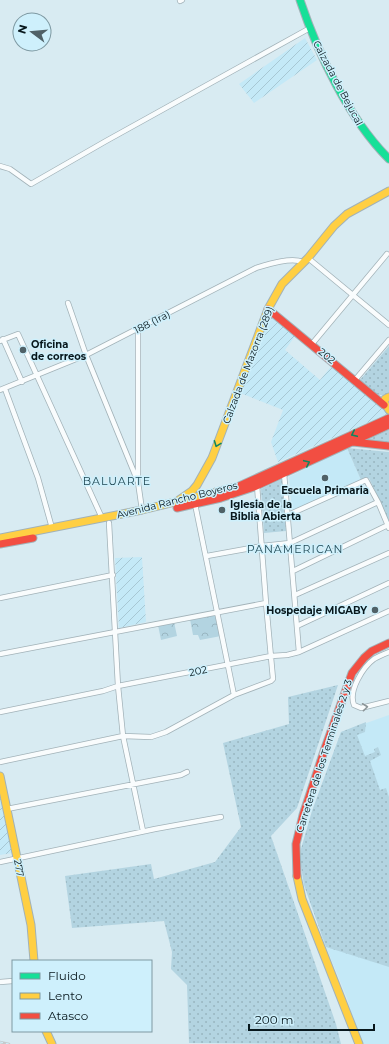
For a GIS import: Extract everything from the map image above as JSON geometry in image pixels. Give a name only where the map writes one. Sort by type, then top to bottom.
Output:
[{"type":"main road","name":"Calzada de Bejucal","points":[[300,0],[310,28],[336,82],[362,129],[389,158]]},
{"type":"main road","name":"Calzada de Mazorra (289)","points":[[174,503],[192,491],[205,472],[268,309],[282,284],[306,260],[334,226],[347,214],[389,191]]},
{"type":"main road","name":"202","points":[[268,309],[375,397],[387,403]]},
{"type":"main road","name":"Avenida Rancho Boyeros","points":[[0,538],[142,510],[237,487],[389,418]]},
{"type":"main road","name":"Avenida Rancho Boyeros","points":[[0,544],[109,523],[227,496],[257,485],[389,425]]},
{"type":"main road","points":[[352,442],[389,446]]},
{"type":"main road","name":"Carretera de los Terminales 2 y 3","points":[[359,1044],[302,899],[297,873],[296,844],[305,807],[346,686],[352,673],[364,658],[372,651],[389,643]]},
{"type":"main road","name":"277","points":[[0,776],[31,926],[34,960]]},
{"type":"main road","points":[[46,1032],[52,1044]]},
{"type":"street","points":[[0,166],[10,169],[31,184],[310,28]]},
{"type":"street","points":[[312,344],[387,254]]},
{"type":"street","points":[[306,260],[353,295],[389,325]]},
{"type":"street","name":"188 (1ra)","points":[[2,390],[86,355],[138,330],[256,268],[281,262],[306,260]]},
{"type":"street","points":[[68,303],[86,355],[138,482]]},
{"type":"street","points":[[138,330],[138,482],[142,510]]},
{"type":"street","points":[[22,382],[2,340],[18,334],[102,518]]},
{"type":"street","points":[[355,380],[389,340]]},
{"type":"street","points":[[2,390],[38,478],[52,528]]},
{"type":"street","points":[[284,473],[299,652]]},
{"type":"street","points":[[288,515],[366,480],[378,502],[388,526],[293,571]]},
{"type":"street","points":[[0,762],[123,736],[151,737],[166,732],[234,695],[272,680],[257,485]]},
{"type":"street","points":[[206,556],[262,546],[290,543],[378,502]]},
{"type":"street","points":[[195,504],[234,695]]},
{"type":"street","points":[[109,523],[118,686],[123,736],[143,831]]},
{"type":"street","points":[[295,595],[389,553]]},
{"type":"street","points":[[0,598],[113,575]]},
{"type":"street","points":[[297,626],[389,583]]},
{"type":"street","points":[[0,654],[266,603]]},
{"type":"street","name":"202","points":[[0,712],[103,691],[118,686],[270,656],[287,655],[299,652],[389,611]]},
{"type":"street","points":[[389,652],[375,659],[364,669],[352,697],[354,705],[361,708],[389,701]]},
{"type":"street","points":[[7,809],[181,775],[187,772]]},
{"type":"street","points":[[0,862],[143,831],[220,817]]},
{"type":"street","points":[[0,982],[12,981]]},
{"type":"shaded area","points":[[305,38],[317,60],[254,103],[239,84]]},
{"type":"shaded area","points":[[270,313],[296,335],[285,350],[320,380],[333,364],[389,413],[278,462],[271,442],[283,410],[240,393]]},
{"type":"shaded area","name":"Escuela Primaria","points":[[347,448],[361,480],[292,511],[289,477]]},
{"type":"shaded area","points":[[142,557],[146,622],[119,628],[115,558]]},
{"type":"shaded area","points":[[389,715],[389,1044],[363,1044],[360,1041],[347,998],[326,947],[304,885],[301,866],[301,849],[312,811],[341,732]]},
{"type":"shaded area","points":[[0,789],[12,853],[0,855]]},
{"type":"green space","points":[[389,346],[389,394],[381,395],[373,392],[360,380]]},
{"type":"green space","points":[[389,430],[389,443],[367,440]]},
{"type":"green space","points":[[347,448],[389,452],[389,521],[369,478],[361,480]]},
{"type":"green space","points":[[282,479],[286,531],[264,533],[261,489]]},
{"type":"green space","points":[[216,613],[221,636],[200,640],[198,635],[193,635],[190,619]]},
{"type":"green space","points":[[174,622],[177,636],[161,640],[158,625]]},
{"type":"green space","points":[[338,685],[297,808],[271,836],[336,1024],[341,1044],[189,1043],[187,985],[171,969],[172,952],[164,921],[72,928],[65,876],[151,864],[154,879],[215,862],[241,827],[223,743],[289,724],[288,697]]},
{"type":"green space","points":[[366,722],[365,732],[357,735],[365,756],[375,752],[374,749],[378,747],[381,755],[370,761],[380,790],[386,788],[389,797],[389,967],[326,947],[304,885],[301,866],[301,849],[312,811],[341,732]]},
{"type":"railway","points":[[0,1042],[9,1044]]},
{"type":"traffic: fast","points":[[300,0],[307,21],[336,85],[361,125],[374,143],[389,159]]},
{"type":"traffic: slow","points":[[179,500],[192,491],[197,485],[212,458],[268,309],[282,284],[308,258],[334,226],[347,214],[389,191]]},
{"type":"traffic: slow","points":[[389,397],[385,399],[384,402],[389,410]]},
{"type":"traffic: slow","points":[[0,538],[142,510],[216,492]]},
{"type":"traffic: slow","points":[[0,776],[31,925],[34,960]]},
{"type":"traffic: slow","points":[[297,876],[302,899],[359,1044]]},
{"type":"traffic: slow","points":[[46,1032],[52,1044]]},
{"type":"traffic: jam","points":[[268,309],[384,405]]},
{"type":"traffic: jam","points":[[216,492],[237,487],[389,418]]},
{"type":"traffic: jam","points":[[177,508],[221,498],[254,487],[389,425]]},
{"type":"traffic: jam","points":[[353,442],[389,446]]},
{"type":"traffic: jam","points":[[0,544],[33,538]]},
{"type":"traffic: jam","points":[[297,876],[296,844],[303,815],[352,673],[364,658],[372,651],[389,643]]},
{"type":"place","name":"Oficina de correos","points":[[23,350]]},
{"type":"place","name":"Escuela Primaria","points":[[325,478]]},
{"type":"place","name":"Iglesia de la Biblia Abierta","points":[[222,510]]},
{"type":"place","name":"Hospedaje MIGABY","points":[[375,610]]},
{"type":"district","name":"BALUARTE","points":[[117,481]]},
{"type":"district","name":"PANAMERICAN","points":[[295,549]]}]
